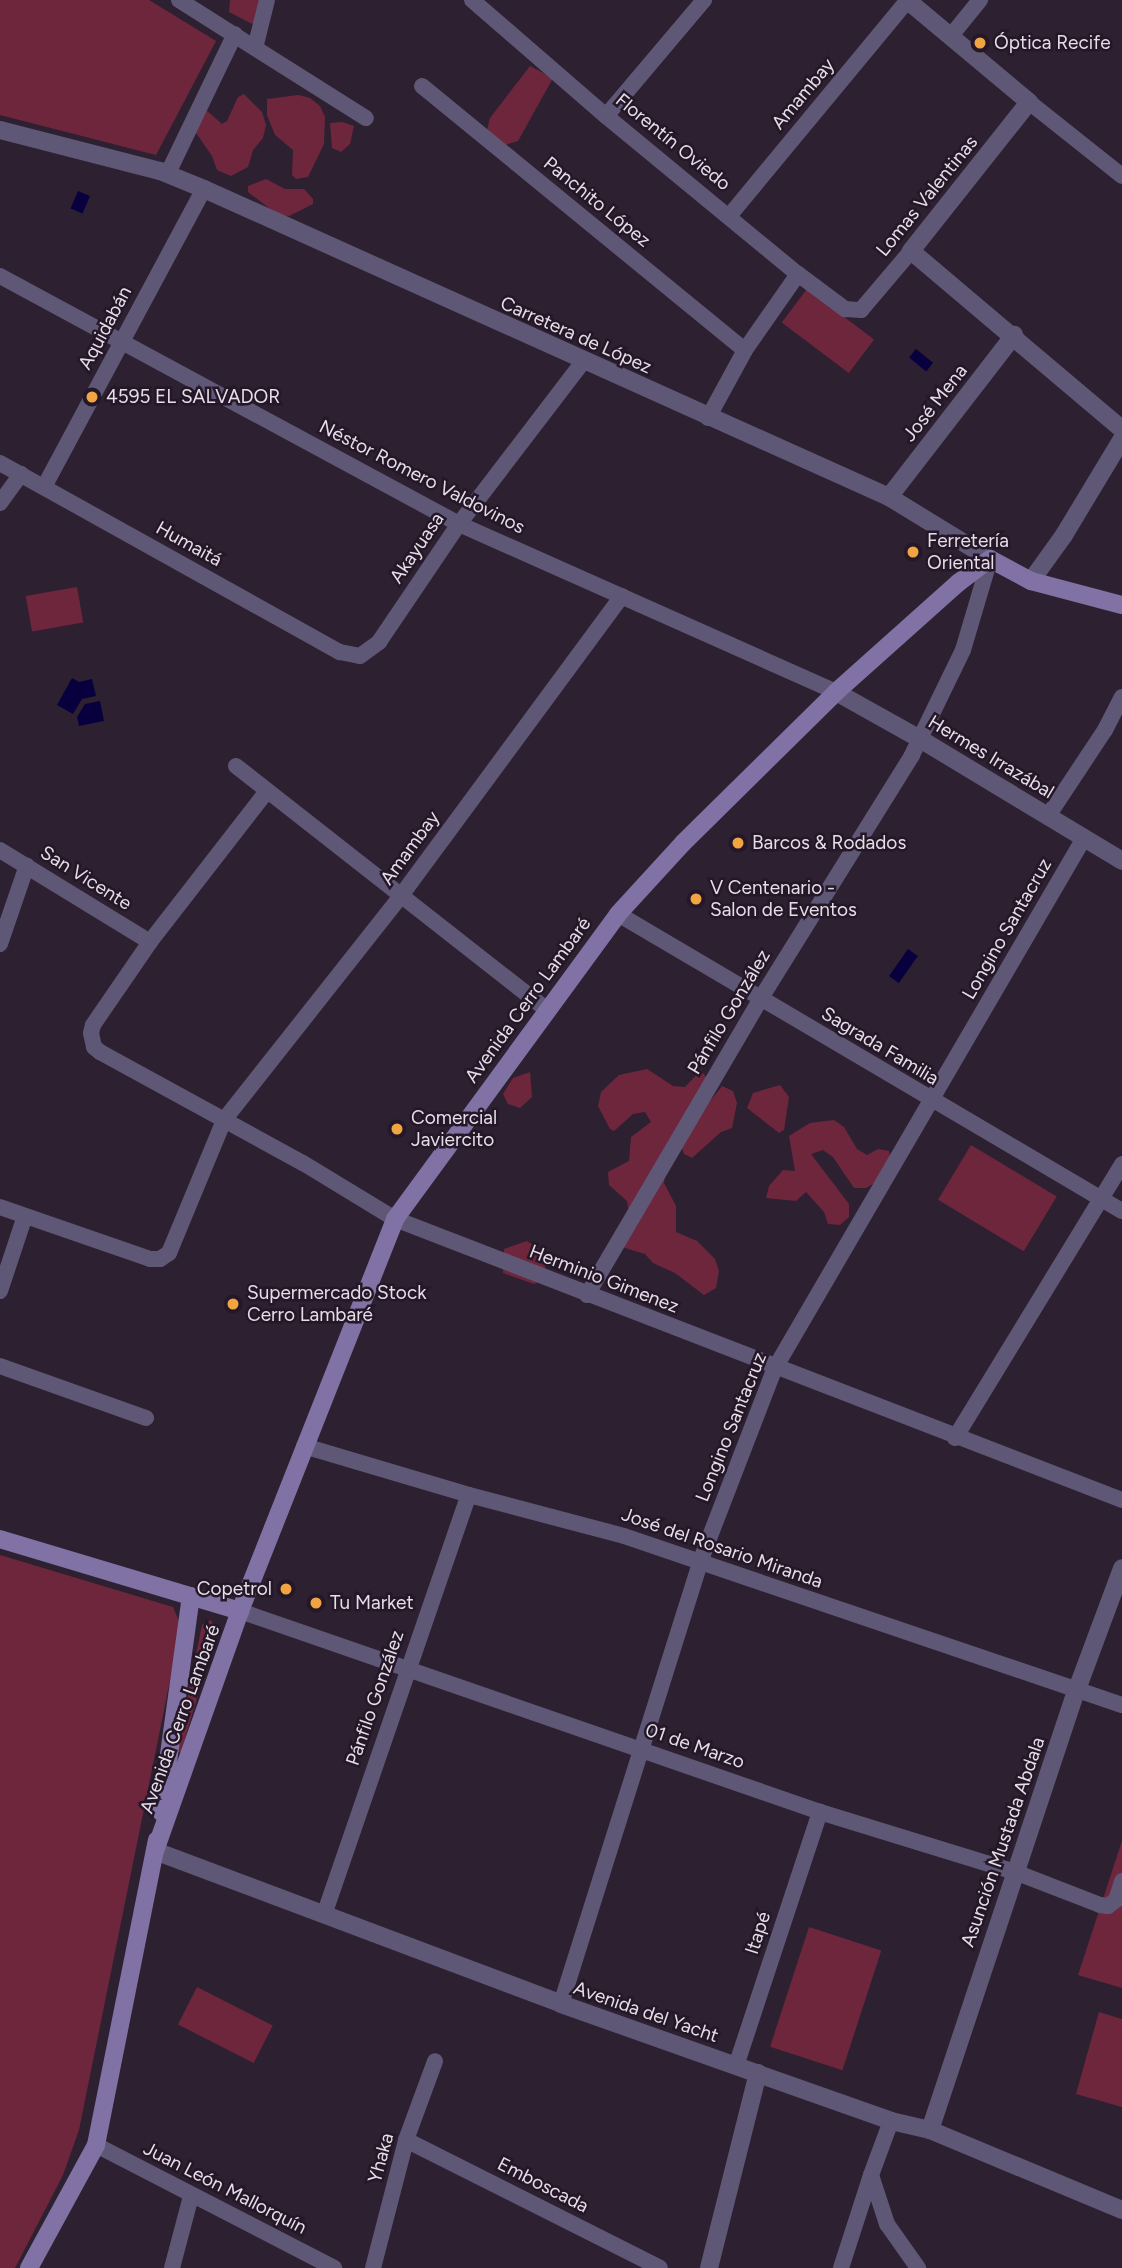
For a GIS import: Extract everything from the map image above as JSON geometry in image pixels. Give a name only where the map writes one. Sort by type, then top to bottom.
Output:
[{"type":"main road","name":"Carretera de López","points":[[990,559],[1031,581],[1122,605]]},
{"type":"main road","name":"Avenida Cerro Lambaré","points":[[155,1851],[240,1611],[395,1219],[618,914],[683,844],[836,692],[958,583],[990,559]]},
{"type":"main road","points":[[0,1539],[240,1611]]},
{"type":"main road","name":"Avenida Cerro Lambaré","points":[[29,2268],[96,2145],[155,1851],[191,1596]]},
{"type":"street","points":[[179,0],[366,118]]},
{"type":"street","points":[[256,48],[267,0]]},
{"type":"street","name":"Florentín Oviedo","points":[[472,0],[606,116],[730,215],[798,274],[853,311]]},
{"type":"street","points":[[606,116],[704,0]]},
{"type":"street","points":[[908,0],[1122,176]]},
{"type":"street","name":"Amambay","points":[[730,215],[908,0]]},
{"type":"street","points":[[950,37],[980,0]]},
{"type":"street","points":[[168,173],[235,34]]},
{"type":"street","name":"Panchito López","points":[[422,86],[745,350]]},
{"type":"street","name":"Lomas Valentinas","points":[[853,311],[861,310],[911,251],[1029,102]]},
{"type":"street","name":"Carretera de López","points":[[0,130],[168,173],[583,362],[889,497],[990,559]]},
{"type":"street","name":"Aquidabán","points":[[44,487],[204,189]]},
{"type":"street","points":[[911,251],[1014,335],[1122,429]]},
{"type":"street","points":[[708,418],[745,350],[798,274]]},
{"type":"street","name":"Néstor Romero Valdovinos","points":[[0,276],[459,524],[836,692]]},
{"type":"street","name":"José Mena","points":[[889,497],[1014,335]]},
{"type":"street","name":"Akayuasa","points":[[360,656],[379,642],[459,524],[583,362]]},
{"type":"street","points":[[1031,581],[1064,535],[1122,439]]},
{"type":"street","name":"Humaitá","points":[[0,463],[341,652],[360,656]]},
{"type":"street","points":[[0,503],[20,474]]},
{"type":"street","name":"Pánfilo González","points":[[587,1295],[761,998],[920,739],[967,638],[990,559]]},
{"type":"street","name":"Amambay","points":[[25,1216],[150,1259],[160,1259],[169,1253],[224,1121],[400,897],[622,596]]},
{"type":"street","name":"Hermes Irrazábal","points":[[836,692],[920,739],[1122,862]]},
{"type":"street","points":[[1048,816],[1105,730],[1122,697]]},
{"type":"street","points":[[236,766],[546,1009]]},
{"type":"street","points":[[150,942],[267,792]]},
{"type":"street","name":"Longino Santacruz","points":[[561,2004],[701,1562],[775,1368],[1084,838]]},
{"type":"street","name":"San Vicente","points":[[0,850],[150,942]]},
{"type":"street","points":[[0,944],[27,865]]},
{"type":"street","name":"Sagrada Familia","points":[[618,914],[930,1101],[1122,1211]]},
{"type":"street","name":"Herminio Gimenez","points":[[150,942],[93,1025],[91,1032],[94,1047],[395,1219],[955,1438],[1122,1500]]},
{"type":"street","points":[[955,1438],[1122,1164]]},
{"type":"street","points":[[0,1207],[25,1216],[0,1291]]},
{"type":"street","points":[[0,1366],[146,1418]]},
{"type":"street","name":"José del Rosario Miranda","points":[[304,1446],[469,1495],[624,1536],[1076,1692],[1122,1705]]},
{"type":"street","name":"Pánfilo González","points":[[324,1915],[406,1670],[469,1495]]},
{"type":"street","name":"Asunción Mustada Abdala","points":[[930,2130],[1076,1692],[1122,1568]]},
{"type":"street","name":"01 de Marzo","points":[[240,1611],[820,1812],[1015,1872],[1108,1906],[1116,1900],[1122,1881]]},
{"type":"street","name":"Itapé","points":[[736,2066],[820,1812]]},
{"type":"street","name":"Avenida del Yacht","points":[[155,1851],[561,2004],[891,2121],[930,2130],[1122,2210]]},
{"type":"street","name":"Yhaka","points":[[373,2268],[406,2140],[435,2061]]},
{"type":"street","points":[[709,2268],[758,2073]]},
{"type":"street","points":[[841,2268],[891,2121]]},
{"type":"street","name":"Emboscada","points":[[406,2140],[660,2268]]},
{"type":"street","name":"Juan León Mallorquín","points":[[96,2145],[334,2268]]},
{"type":"street","points":[[871,2175],[887,2224],[918,2268]]},
{"type":"street","points":[[172,2268],[191,2196]]},
{"type":"shaded area","points":[[0,0],[149,0],[216,41],[156,155],[0,115]]},
{"type":"shaded area","points":[[230,0],[271,0],[267,11],[252,24],[229,12]]},
{"type":"shaded area","points":[[530,66],[553,78],[518,141],[505,145],[487,130],[490,118]]},
{"type":"shaded area","points":[[244,94],[262,112],[266,125],[263,138],[253,150],[248,167],[231,176],[217,170],[212,156],[190,124],[205,109],[222,124],[227,121],[238,97]]},
{"type":"shaded area","points":[[298,95],[310,98],[320,106],[325,117],[324,144],[308,177],[296,179],[292,175],[293,150],[275,135],[267,115],[267,99]]},
{"type":"shaded area","points":[[342,122],[354,126],[350,144],[341,152],[332,148],[330,123]]},
{"type":"shaded area","points":[[266,179],[285,189],[304,189],[313,199],[313,204],[289,216],[278,215],[248,192],[248,186]]},
{"type":"shaded area","points":[[78,191],[90,196],[83,214],[71,208]]},
{"type":"shaded area","points":[[807,289],[874,340],[849,373],[782,323]]},
{"type":"shaded area","points":[[916,349],[933,363],[926,371],[909,358]]},
{"type":"shaded area","points":[[77,587],[83,622],[32,631],[26,596]]},
{"type":"shaded area","points":[[72,678],[79,682],[92,679],[96,696],[82,699],[73,714],[57,705]]},
{"type":"shaded area","points":[[100,701],[104,721],[79,726],[77,717],[85,704]]},
{"type":"shaded area","points":[[908,949],[918,956],[899,983],[889,976]]},
{"type":"shaded area","points":[[647,1069],[673,1086],[685,1087],[701,1070],[708,1080],[695,1114],[707,1105],[722,1086],[733,1091],[737,1103],[732,1128],[721,1132],[692,1158],[684,1154],[680,1142],[670,1145],[664,1183],[676,1206],[676,1232],[697,1241],[715,1259],[719,1271],[716,1288],[704,1295],[675,1273],[653,1263],[645,1254],[622,1247],[629,1214],[627,1201],[609,1185],[608,1172],[629,1161],[631,1137],[651,1122],[645,1112],[633,1114],[614,1131],[610,1129],[598,1106],[601,1092],[619,1075]]},
{"type":"shaded area","points":[[530,1072],[532,1097],[520,1108],[508,1104],[503,1094],[513,1078]]},
{"type":"shaded area","points":[[780,1085],[789,1097],[784,1130],[779,1133],[747,1108],[753,1093]]},
{"type":"shaded area","points":[[834,1120],[844,1127],[857,1149],[867,1155],[878,1149],[889,1151],[891,1163],[888,1175],[866,1188],[854,1188],[833,1157],[823,1150],[811,1154],[849,1204],[849,1217],[840,1225],[828,1224],[824,1212],[806,1192],[796,1201],[766,1198],[769,1186],[783,1170],[795,1171],[789,1136],[810,1123]]},
{"type":"shaded area","points":[[971,1145],[1057,1197],[1024,1251],[938,1200]]},
{"type":"shaded area","points":[[527,1241],[546,1254],[545,1279],[534,1284],[503,1273],[504,1249]]},
{"type":"shaded area","points":[[0,1555],[173,1607],[181,1626],[79,2130],[63,2175],[15,2268],[0,2268]]},
{"type":"shaded area","points":[[211,1620],[217,1631],[181,1752],[176,1753],[202,1625]]},
{"type":"shaded area","points":[[1122,1841],[1122,1988],[1078,1975]]},
{"type":"shaded area","points":[[809,1927],[881,1950],[842,2070],[770,2047]]},
{"type":"shaded area","points":[[197,1987],[273,2026],[254,2063],[178,2024]]},
{"type":"shaded area","points":[[1099,2012],[1122,2019],[1122,2107],[1076,2094]]},
{"type":"place","name":"Óptica Recife","points":[[980,43]]},
{"type":"place","name":"4595 EL SALVADOR","points":[[92,397]]},
{"type":"place","name":"Ferretería Oriental","points":[[913,552]]},
{"type":"place","name":"Barcos & Rodados","points":[[738,843]]},
{"type":"place","name":"V Centenario - Salon de Eventos","points":[[696,899]]},
{"type":"place","name":"Comercial Javiercito","points":[[397,1129]]},
{"type":"place","name":"Supermercado Stock Cerro Lambaré","points":[[233,1304]]},
{"type":"place","name":"Copetrol","points":[[286,1589]]},
{"type":"place","name":"Tu Market","points":[[316,1603]]}]
